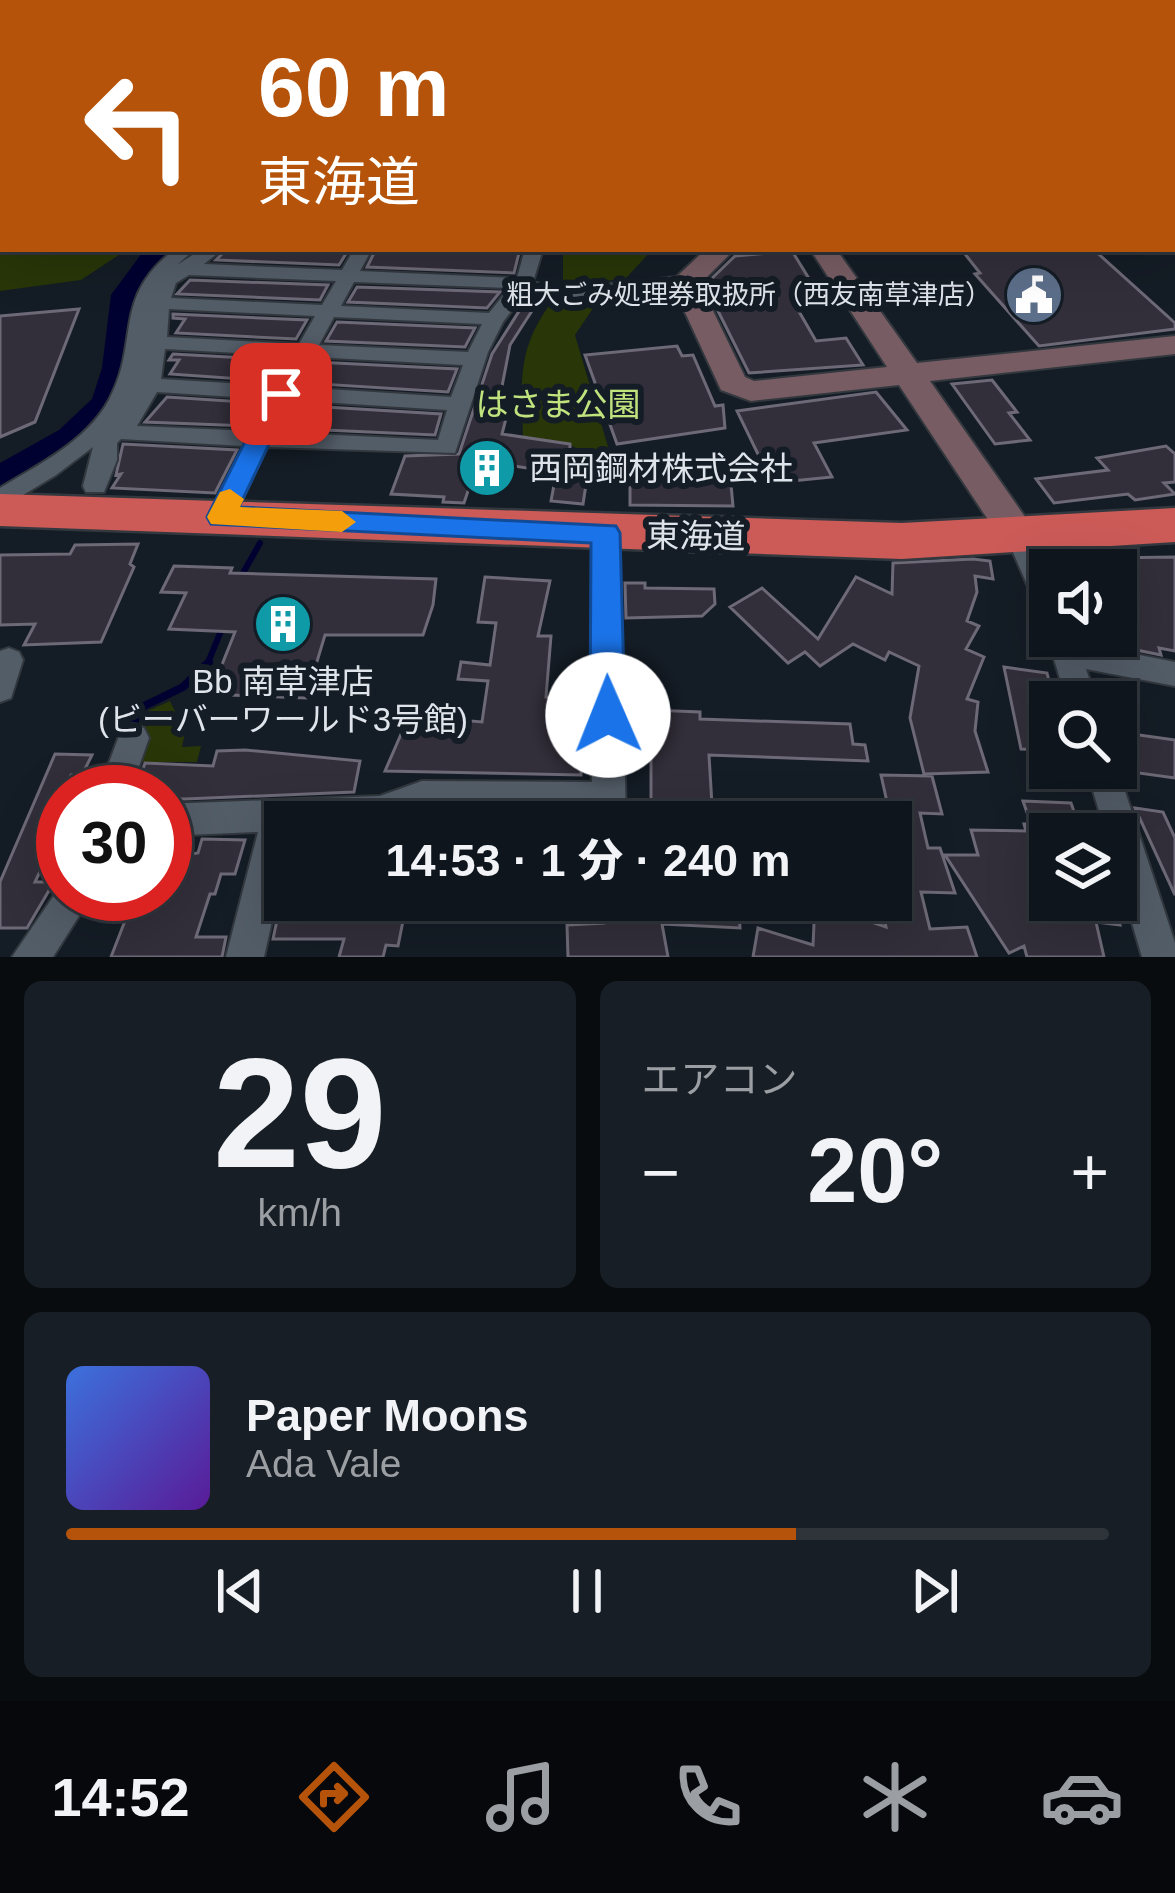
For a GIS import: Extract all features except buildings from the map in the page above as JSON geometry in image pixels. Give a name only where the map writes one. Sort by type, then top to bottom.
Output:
[{"type":"highway","name":"東海道","points":[[0,510],[902,541],[1175,525]]},
{"type":"street","points":[[221,517],[281,394],[362,252]]},
{"type":"street","points":[[108,431],[447,448],[494,319],[525,285],[533,252]]},
{"type":"street","points":[[96,477],[108,431],[129,382],[145,286],[166,261],[525,285],[558,295],[685,282],[719,252]]},
{"type":"street","points":[[825,252],[1018,534],[1029,559]]},
{"type":"street","points":[[0,500],[143,406],[159,344],[160,303],[184,259]]},
{"type":"street","points":[[685,282],[732,383],[751,392],[1175,345]]},
{"type":"street","points":[[160,303],[494,319]]},
{"type":"street","points":[[159,344],[477,359]]},
{"type":"street","points":[[150,385],[460,404]]},
{"type":"street","points":[[606,533],[609,801]]},
{"type":"street","points":[[1112,657],[1175,674]]},
{"type":"street","points":[[124,765],[133,738]]},
{"type":"street","points":[[1108,789],[1160,957]]},
{"type":"street","points":[[409,801],[422,796],[489,801]]},
{"type":"street","points":[[192,819],[264,817]]},
{"type":"street","points":[[245,957],[264,878]]},
{"type":"street","points":[[31,957],[56,921]]},
{"type":"green space","points":[[0,252],[123,252],[81,280],[0,291]]},
{"type":"green space","points":[[563,252],[650,252],[626,278],[563,284]]},
{"type":"green space","name":"はさま公園","points":[[602,295],[575,335],[614,467],[564,442],[523,436],[524,364],[533,332],[554,299]]},
{"type":"green space","points":[[170,701],[185,732],[182,747],[201,746],[197,762],[138,762],[148,734],[134,733],[141,714]]},
{"type":"waterway","points":[[0,479],[72,439],[107,405],[117,381],[126,295],[157,252]]},
{"type":"waterway","points":[[239,580],[260,543]]},
{"type":"waterway","points":[[208,663],[223,626]]},
{"type":"waterway","points":[[132,731],[140,708],[183,687],[208,663]]},
{"type":"slow traffic","points":[[230,499],[221,517],[342,522]]},
{"type":"place","name":"粗大ごみ処理券取扱所（西友南草津店）","points":[[1034,295]]},
{"type":"place","name":"西岡鋼材株式会社","points":[[487,468]]},
{"type":"place","name":"Bb 南草津店 (ビーバーワールド3号館)","points":[[283,624]]},
{"type":"route","points":[[281,394],[221,517],[606,533],[608,715]]}]
